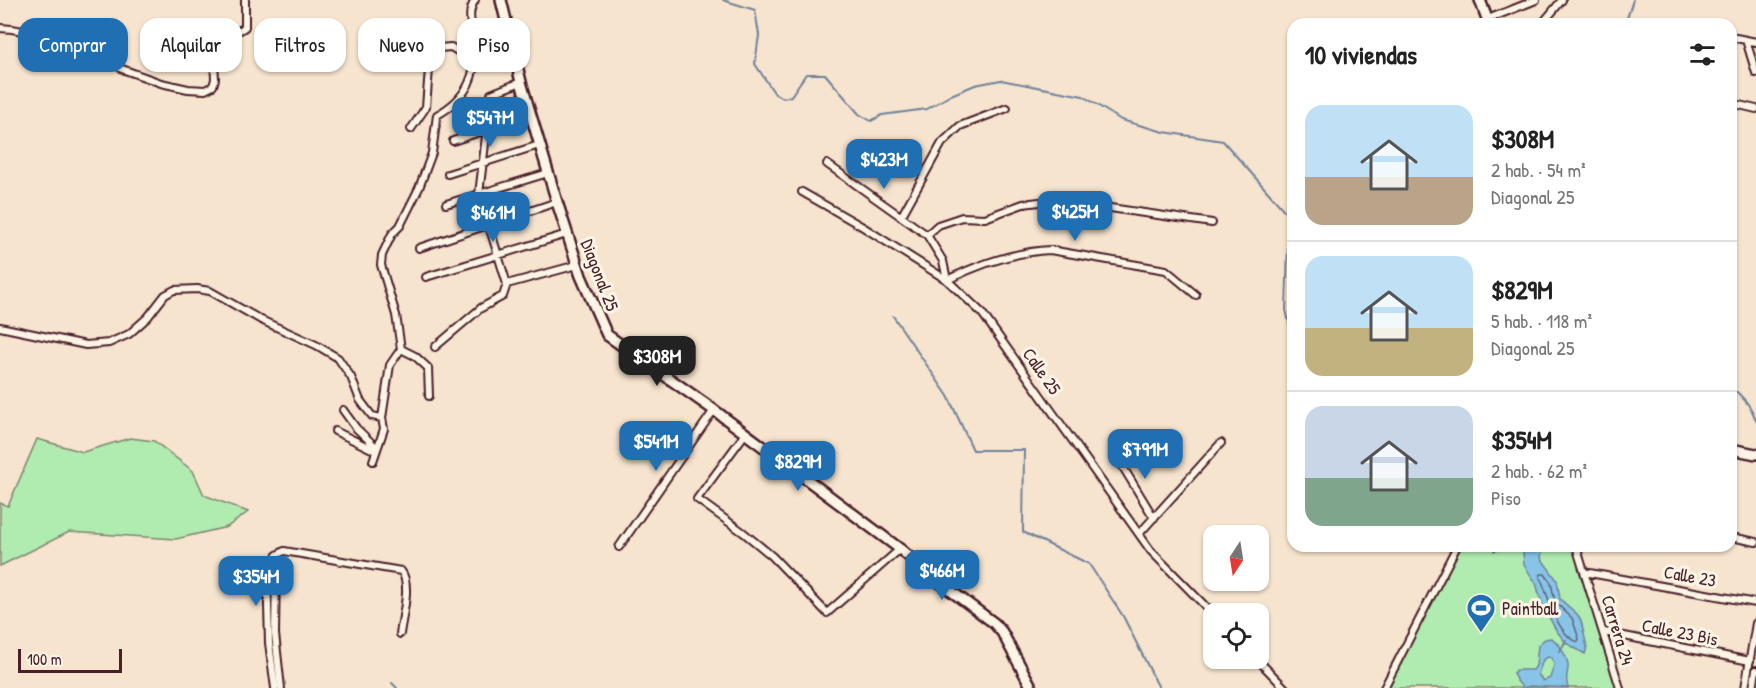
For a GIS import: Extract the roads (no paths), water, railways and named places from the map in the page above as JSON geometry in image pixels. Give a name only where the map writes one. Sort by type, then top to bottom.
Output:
[{"type":"street","points":[[0,28],[88,44],[122,69],[173,86],[205,90],[213,86],[215,79],[213,43],[217,39],[239,32],[244,27],[245,0]]},
{"type":"street","points":[[469,18],[475,0]]},
{"type":"street","name":"Diagonal 25","points":[[501,0],[530,115],[567,234],[592,305],[607,335],[714,410],[900,549],[939,582],[994,623],[1002,632],[1032,688]]},
{"type":"street","points":[[1480,0],[1487,18]]},
{"type":"street","points":[[1497,18],[1536,0]]},
{"type":"street","points":[[1547,18],[1562,0]]},
{"type":"street","points":[[1737,38],[1756,42]]},
{"type":"street","points":[[1746,40],[1756,73]]},
{"type":"street","points":[[411,129],[426,107],[429,69],[439,48],[451,47],[457,51]]},
{"type":"street","points":[[373,461],[384,429],[382,418],[390,365],[401,349],[396,315],[381,265],[382,255],[419,188],[432,153],[438,115],[466,92],[473,72]]},
{"type":"street","points":[[435,347],[481,308],[503,296],[507,284],[478,194],[491,94],[521,82]]},
{"type":"street","points":[[1737,105],[1756,109]]},
{"type":"street","points":[[426,107],[438,115]]},
{"type":"street","points":[[901,217],[942,143],[960,126],[1007,108]]},
{"type":"street","points":[[453,141],[530,115]]},
{"type":"street","points":[[448,174],[539,145]]},
{"type":"street","points":[[827,164],[927,236],[943,261],[947,280],[978,265],[1035,251],[1050,250],[1166,270],[1196,295]]},
{"type":"street","points":[[446,204],[548,173]]},
{"type":"street","name":"Calle 25","points":[[802,192],[947,280],[981,313],[1151,551],[1203,604]]},
{"type":"street","points":[[927,236],[939,225],[962,217],[985,218],[1023,204],[1056,200],[1212,223]]},
{"type":"street","points":[[419,248],[557,202]]},
{"type":"street","points":[[426,277],[567,234]]},
{"type":"street","points":[[507,284],[577,265]]},
{"type":"street","points":[[0,327],[86,345],[109,344],[129,334],[148,317],[165,295],[174,290],[210,291],[261,320],[316,345],[338,358],[351,377],[360,400],[372,416],[382,418]]},
{"type":"street","points":[[401,349],[415,356],[428,368],[429,396]]},
{"type":"street","points":[[343,410],[377,450]]},
{"type":"street","points":[[618,547],[714,410]]},
{"type":"street","points":[[334,431],[377,450]]},
{"type":"street","points":[[746,434],[698,499],[772,556],[827,614],[900,549]]},
{"type":"street","points":[[1132,442],[1115,454],[1154,518]]},
{"type":"street","points":[[1139,534],[1221,443]]},
{"type":"street","points":[[1737,450],[1756,454]]},
{"type":"street","points":[[1737,538],[1756,542]]},
{"type":"street","points":[[275,688],[269,635],[267,568],[277,555],[284,551],[401,571],[406,576],[407,587],[400,634]]},
{"type":"street","points":[[1384,688],[1454,552]]},
{"type":"street","name":"Carrera 24","points":[[1578,552],[1620,688]]},
{"type":"street","points":[[271,563],[276,568],[275,634],[281,688]]},
{"type":"street","name":"Calle 23","points":[[1584,572],[1756,603]]},
{"type":"street","points":[[1745,688],[1756,623]]},
{"type":"street","name":"Calle 23 Bis","points":[[1604,632],[1750,661]]},
{"type":"street","points":[[1267,669],[1285,688]]},
{"type":"street","points":[[1753,688],[1756,670]]},
{"type":"water","points":[[1523,552],[1542,552],[1541,558],[1557,580],[1560,599],[1577,614],[1581,621],[1587,647],[1585,654],[1566,643],[1556,630],[1542,604],[1536,583],[1524,565]]},
{"type":"water","points":[[1545,639],[1554,640],[1565,656],[1568,664],[1566,680],[1568,688],[1530,686],[1523,688],[1516,680],[1513,673],[1516,670],[1533,670],[1536,666],[1538,645]],"holes":[[[1548,657],[1552,658],[1554,665],[1550,678],[1543,681],[1538,674],[1543,660]]]},
{"type":"waterway","points":[[723,0],[755,10],[759,35],[755,64],[775,94],[784,98],[791,96],[806,74],[825,74],[859,114],[871,121],[882,115],[927,109],[975,85],[1001,80],[1083,96],[1121,120],[1164,132],[1223,141],[1287,214]]},
{"type":"waterway","points":[[1627,18],[1633,0]]},
{"type":"waterway","points":[[1287,279],[1287,314]]},
{"type":"waterway","points":[[893,316],[948,396],[973,450],[1024,450],[1023,532],[1089,564],[1123,616],[1159,688]]},
{"type":"waterway","points":[[1737,392],[1751,409],[1756,421]]},
{"type":"waterway","points":[[1560,651],[1566,640]]},
{"type":"waterway","points":[[392,683],[397,688]]},
{"type":"place","name":"Paintball","points":[[1481,634]]}]
